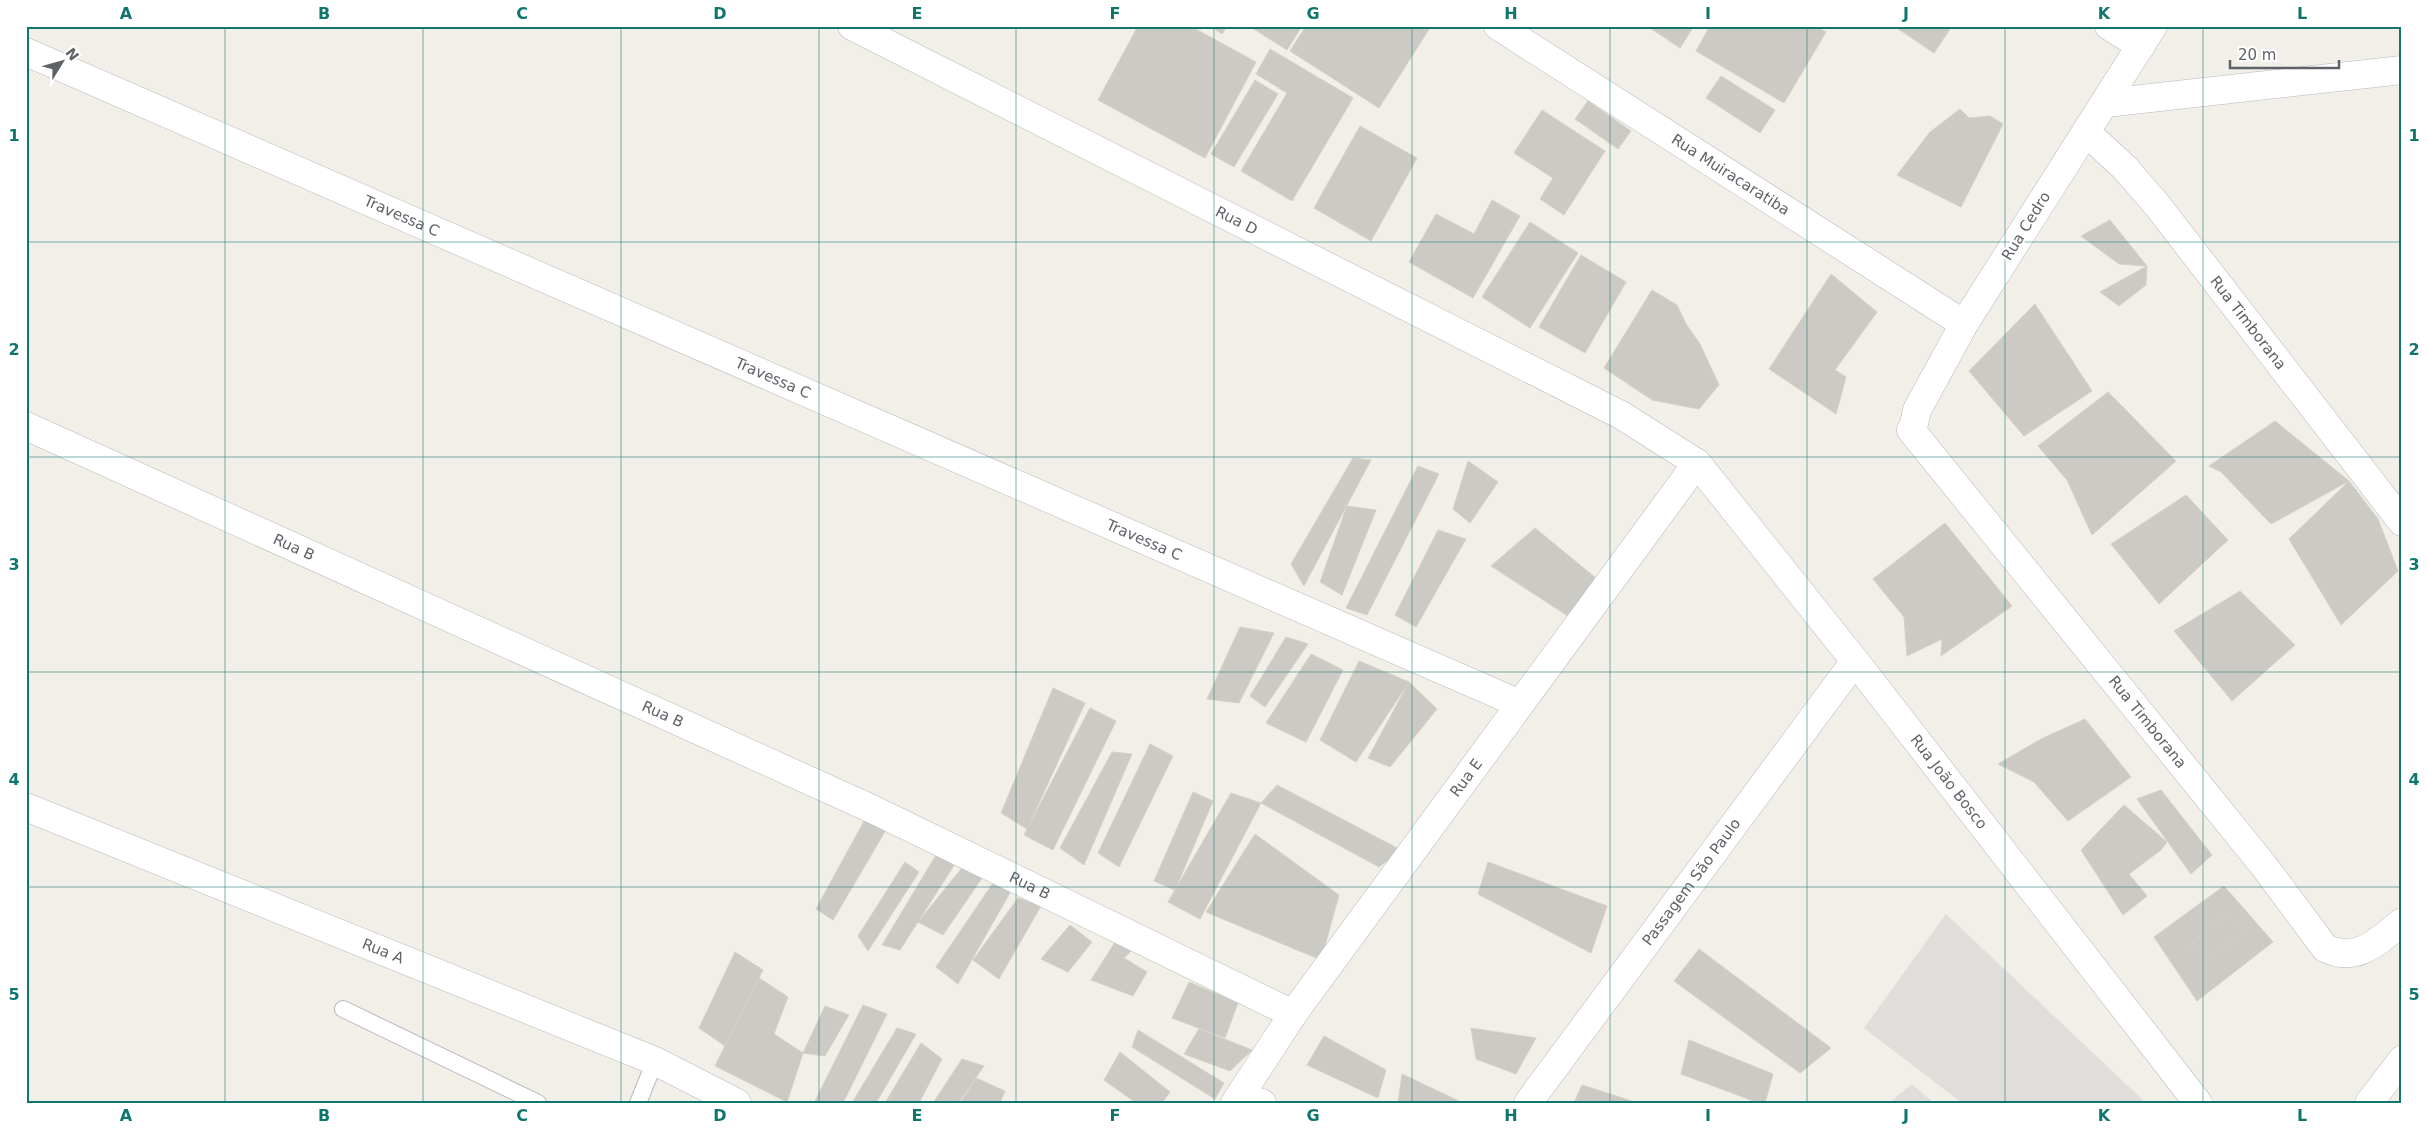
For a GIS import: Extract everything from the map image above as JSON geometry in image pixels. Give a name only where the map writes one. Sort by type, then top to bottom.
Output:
[{"type":"street","name":"Rua D","points":[[852,26],[1621,415],[1697,463]]},
{"type":"street","name":"Rua Muiracaratiba","points":[[1498,26],[1964,324]]},
{"type":"street","points":[[2109,26],[2147,36]]},
{"type":"street","name":"Rua Cedro","points":[[1911,430],[1916,410],[1964,324],[2147,36]]},
{"type":"street","name":"Travessa C","points":[[26,52],[1520,704]]},
{"type":"street","points":[[2106,103],[2402,70]]},
{"type":"street","name":"Rua Timborana","points":[[2086,132],[2124,168],[2157,205],[2402,522]]},
{"type":"street","name":"Rua B","points":[[26,426],[872,809],[1293,1014]]},
{"type":"street","name":"Rua Timborana","points":[[1911,430],[2264,866],[2325,948],[2337,954],[2353,953],[2373,945],[2402,922]]},
{"type":"street","name":"Rua E","points":[[1246,1100],[1293,1014],[1697,463]]},
{"type":"street","name":"Rua João Bosco","points":[[1697,463],[1855,661],[2198,1103]]},
{"type":"street","name":"Passagem São Paulo","points":[[1528,1103],[1855,661]]},
{"type":"street","name":"Rua A","points":[[26,807],[655,1061],[738,1103]]},
{"type":"street","points":[[2369,1103],[2402,1060]]},
{"type":"lane","points":[[342,1009],[538,1103]]},
{"type":"lane","points":[[638,1103],[655,1061]]},
{"type":"shaded area","points":[[1946,914],[2146,1103],[1962,1103],[1864,1028]]},
{"type":"shaded area","points":[[1912,1084],[1934,1103],[1889,1103]]},
{"type":"building","points":[[1138,26],[1190,26],[1256,62],[1205,158],[1098,100]]},
{"type":"building","points":[[1210,26],[1227,26],[1222,34]]},
{"type":"building","points":[[1249,26],[1302,26],[1287,50]]},
{"type":"building","points":[[1306,26],[1431,26],[1379,108],[1290,51]]},
{"type":"building","points":[[1647,26],[1694,26],[1680,48]]},
{"type":"building","points":[[1710,26],[1816,26],[1826,32],[1784,103],[1696,51]]},
{"type":"building","points":[[1894,26],[1952,26],[1934,53]]},
{"type":"building","points":[[1270,49],[1353,98],[1292,201],[1241,171],[1287,93],[1256,74]]},
{"type":"building","points":[[1721,76],[1775,110],[1760,133],[1706,98]]},
{"type":"building","points":[[1255,80],[1278,94],[1234,167],[1211,154]]},
{"type":"building","points":[[1588,101],[1631,131],[1618,149],[1575,119]]},
{"type":"building","points":[[1960,109],[1969,118],[1990,116],[2003,124],[1961,207],[1897,175],[1930,132]]},
{"type":"building","points":[[1542,110],[1605,151],[1564,215],[1540,199],[1553,178],[1514,153]]},
{"type":"building","points":[[1360,126],[1417,158],[1371,241],[1314,208]]},
{"type":"building","points":[[1492,200],[1520,216],[1473,298],[1409,262],[1436,214],[1474,234]]},
{"type":"building","points":[[2110,220],[2147,266],[2119,264],[2081,236]]},
{"type":"building","points":[[1530,222],[1578,253],[1530,328],[1482,297]]},
{"type":"building","points":[[1581,255],[1626,282],[1585,353],[1539,327]]},
{"type":"building","points":[[2147,266],[2146,285],[2119,306],[2100,292]]},
{"type":"building","points":[[1831,274],[1877,312],[1835,370],[1846,377],[1836,414],[1769,369]]},
{"type":"building","points":[[1652,290],[1677,305],[1686,324],[1700,344],[1719,385],[1699,409],[1652,400],[1604,368]]},
{"type":"building","points":[[2035,304],[2092,391],[2024,436],[1969,371]]},
{"type":"building","points":[[2108,392],[2176,461],[2092,535],[2067,480],[2038,446]]},
{"type":"building","points":[[2275,421],[2349,481],[2271,524],[2221,472],[2209,466]]},
{"type":"building","points":[[1353,458],[1371,460],[1304,586],[1291,564]]},
{"type":"building","points":[[1468,461],[1498,482],[1470,523],[1453,509]]},
{"type":"building","points":[[1418,466],[1439,474],[1367,615],[1346,608]]},
{"type":"building","points":[[2349,481],[2378,519],[2398,571],[2341,625],[2289,539]]},
{"type":"building","points":[[2186,495],[2228,540],[2159,604],[2111,544]]},
{"type":"building","points":[[1347,506],[1376,510],[1342,595],[1320,582]]},
{"type":"building","points":[[1945,523],[2012,606],[1941,656],[1942,639],[1907,656],[1904,617],[1873,579]]},
{"type":"building","points":[[1535,528],[1597,579],[1571,618],[1491,566]]},
{"type":"building","points":[[1438,530],[1466,539],[1416,627],[1395,615]]},
{"type":"building","points":[[2240,591],[2295,645],[2232,701],[2174,631]]},
{"type":"building","points":[[1240,627],[1274,633],[1239,703],[1207,699]]},
{"type":"building","points":[[1286,637],[1308,644],[1265,707],[1250,696]]},
{"type":"building","points":[[1311,654],[1343,670],[1306,742],[1266,723]]},
{"type":"building","points":[[1359,661],[1409,682],[1356,762],[1320,740]]},
{"type":"building","points":[[1409,682],[1437,709],[1390,767],[1368,758]]},
{"type":"building","points":[[1053,688],[1085,703],[1027,829],[1001,813]]},
{"type":"building","points":[[1090,708],[1116,721],[1053,850],[1024,835]]},
{"type":"building","points":[[2085,719],[2131,777],[2068,821],[2034,782],[1998,764],[2041,739]]},
{"type":"building","points":[[1150,744],[1173,756],[1119,867],[1098,853]]},
{"type":"building","points":[[1112,752],[1132,754],[1084,865],[1060,848]]},
{"type":"building","points":[[1277,785],[1401,850],[1379,867],[1261,803]]},
{"type":"building","points":[[2161,790],[2212,855],[2191,874],[2137,799]]},
{"type":"building","points":[[1193,792],[1213,801],[1175,890],[1154,881]]},
{"type":"building","points":[[1231,793],[1261,803],[1200,919],[1168,902]]},
{"type":"building","points":[[2124,805],[2167,842],[2161,850],[2129,874],[2147,896],[2123,915],[2081,850]]},
{"type":"building","points":[[869,812],[890,823],[833,920],[816,909]]},
{"type":"building","points":[[1255,834],[1339,895],[1321,960],[1206,912]]},
{"type":"building","points":[[939,850],[958,859],[900,950],[882,945]]},
{"type":"building","points":[[905,862],[919,872],[868,951],[858,936]]},
{"type":"building","points":[[1488,862],[1607,906],[1591,953],[1478,894]]},
{"type":"building","points":[[962,868],[984,875],[943,935],[918,922]]},
{"type":"building","points":[[993,883],[1011,891],[958,984],[936,967]]},
{"type":"building","points":[[2224,886],[2273,942],[2197,1001],[2154,937]]},
{"type":"building","points":[[1018,898],[1041,906],[999,979],[973,960]]},
{"type":"building","points":[[2227,913],[2246,931],[2209,959],[2190,945]]},
{"type":"building","points":[[1070,925],[1092,942],[1068,972],[1041,959]]},
{"type":"building","points":[[1121,933],[1140,942],[1124,958],[1147,972],[1133,996],[1091,980]]},
{"type":"building","points":[[1699,949],[1831,1048],[1800,1073],[1674,981]]},
{"type":"building","points":[[735,952],[763,970],[725,1046],[699,1028]]},
{"type":"building","points":[[759,978],[788,997],[774,1034],[803,1053],[787,1102],[715,1066]]},
{"type":"building","points":[[1189,982],[1238,1003],[1225,1038],[1172,1018]]},
{"type":"building","points":[[863,1005],[887,1014],[843,1103],[814,1103]]},
{"type":"building","points":[[825,1006],[849,1015],[825,1056],[803,1053]]},
{"type":"building","points":[[897,1028],[916,1034],[876,1103],[852,1103]]},
{"type":"building","points":[[1471,1028],[1536,1038],[1516,1074],[1476,1059]]},
{"type":"building","points":[[1199,1029],[1252,1050],[1230,1071],[1184,1054]]},
{"type":"building","points":[[1138,1030],[1224,1083],[1215,1099],[1132,1047]]},
{"type":"building","points":[[1324,1036],[1386,1070],[1378,1098],[1307,1065]]},
{"type":"building","points":[[1689,1040],[1773,1074],[1765,1103],[1759,1103],[1681,1074]]},
{"type":"building","points":[[921,1043],[942,1059],[919,1103],[885,1103]]},
{"type":"building","points":[[1120,1052],[1170,1092],[1162,1103],[1136,1103],[1104,1080]]},
{"type":"building","points":[[962,1059],[984,1066],[958,1103],[933,1103]]},
{"type":"building","points":[[1402,1074],[1463,1103],[1398,1103]]},
{"type":"building","points":[[976,1078],[1005,1091],[1000,1103],[960,1103]]},
{"type":"building","points":[[1582,1085],[1638,1103],[1574,1103]]}]
